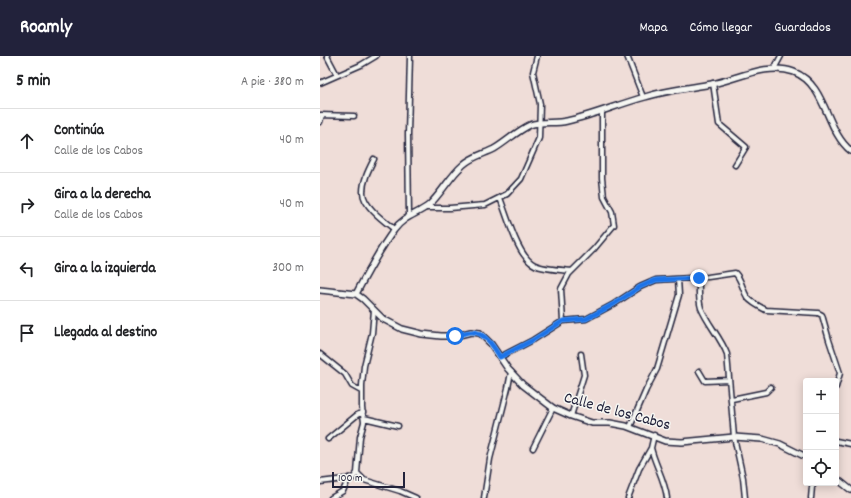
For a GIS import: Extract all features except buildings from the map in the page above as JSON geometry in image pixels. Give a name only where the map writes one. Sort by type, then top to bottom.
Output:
[{"type":"street","points":[[326,56],[337,75]]},
{"type":"street","points":[[366,56],[367,62]]},
{"type":"street","points":[[320,83],[367,62],[376,56]]},
{"type":"street","points":[[409,216],[408,134],[410,56]]},
{"type":"street","points":[[424,208],[474,207],[485,205],[507,194],[521,179],[539,138],[540,104],[534,72],[537,56]]},
{"type":"street","points":[[627,56],[643,97]]},
{"type":"street","points":[[774,68],[781,56]]},
{"type":"street","points":[[320,290],[356,294],[368,270],[394,229],[409,216],[428,205],[464,164],[494,148],[529,126],[539,123],[566,121],[673,89],[713,83],[774,68],[793,72],[804,77],[813,87],[828,116],[834,132],[851,151]]},
{"type":"street","points":[[713,83],[719,124],[746,147],[735,165]]},
{"type":"street","points":[[563,321],[561,289],[569,274],[594,249],[614,225],[612,212],[604,197],[602,178],[602,111]]},
{"type":"street","points":[[320,122],[321,115],[354,116]]},
{"type":"street","points":[[374,159],[368,171],[363,192],[364,197],[375,213],[394,229]]},
{"type":"street","points":[[500,198],[515,238],[525,256],[535,265],[572,271]]},
{"type":"street","points":[[500,357],[533,340],[563,321],[586,319],[614,304],[640,287],[656,280],[699,278],[734,273],[739,278],[747,297],[759,307],[766,310],[818,313],[822,315],[828,340],[840,373],[839,378]]},
{"type":"street","points":[[699,278],[699,300],[702,310],[727,354],[732,399],[734,437],[743,478],[745,498]]},
{"type":"street","points":[[630,427],[657,368],[680,295],[678,279]]},
{"type":"street","name":"Calle de los Cabos","points":[[356,294],[363,299],[382,319],[402,329],[422,334],[455,336],[471,332],[480,333],[491,344],[511,372],[523,385],[553,408],[571,416],[592,423],[610,423],[630,427],[665,441],[682,442],[734,437],[762,439],[780,444],[803,456]]},
{"type":"street","points":[[320,482],[353,478],[357,473],[360,437],[364,422],[361,391],[364,366],[372,333],[374,310]]},
{"type":"street","points":[[320,354],[345,374],[352,386],[361,391]]},
{"type":"street","points":[[571,416],[584,375],[581,354]]},
{"type":"street","points":[[699,371],[706,381],[729,380]]},
{"type":"street","points":[[484,498],[490,459],[511,372]]},
{"type":"street","points":[[732,399],[766,392],[771,387]]},
{"type":"street","points":[[533,448],[553,408]]},
{"type":"street","points":[[328,439],[356,415],[363,412]]},
{"type":"street","points":[[364,418],[398,426]]},
{"type":"street","points":[[628,498],[639,469],[651,448],[654,436]]},
{"type":"street","points":[[839,442],[851,444]]},
{"type":"street","points":[[651,448],[655,462],[666,486],[667,498]]},
{"type":"street","points":[[357,473],[364,480],[400,491],[416,498]]},
{"type":"street","points":[[331,498],[343,492],[349,478]]},
{"type":"street","points":[[839,480],[851,490]]},
{"type":"street","points":[[811,498],[812,486]]},
{"type":"route","points":[[455,336],[471,332],[480,333],[491,344],[500,357],[513,352],[563,321],[586,319],[614,304],[640,287],[656,280],[699,278]]}]
